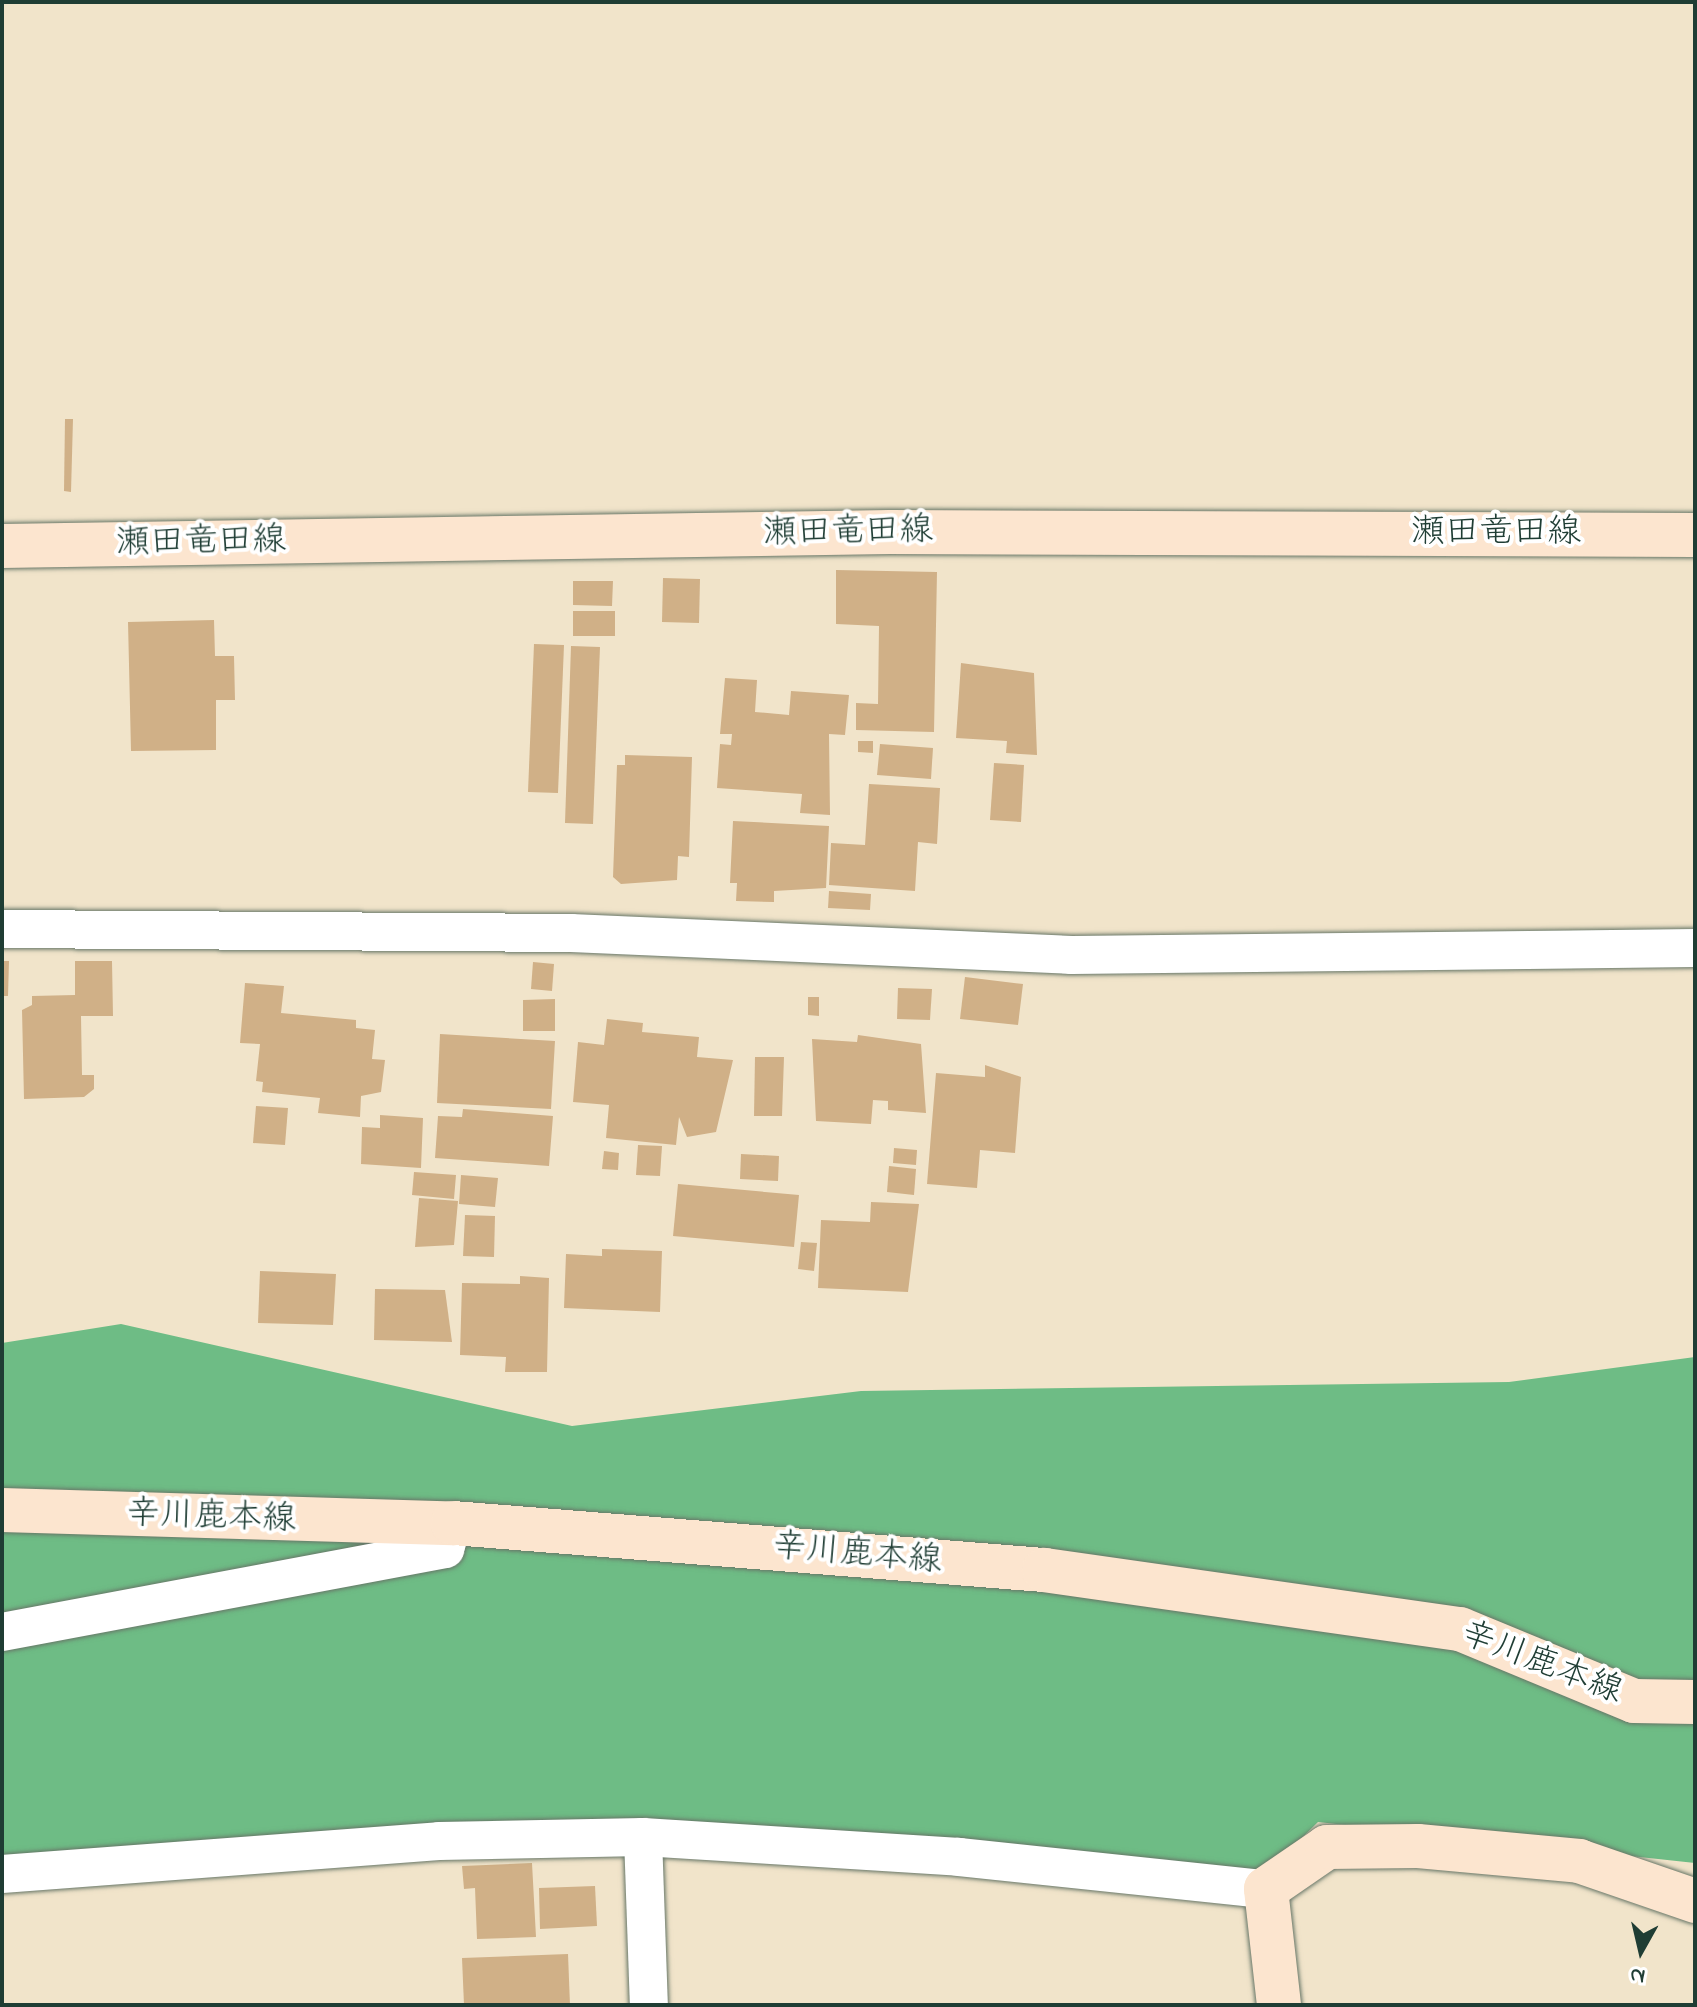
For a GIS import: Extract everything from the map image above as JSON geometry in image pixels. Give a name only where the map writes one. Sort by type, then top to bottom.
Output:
[{"type":"main road","name":"瀬田竜田線","points":[[2,546],[890,532],[1695,535]]},
{"type":"main road","name":"辛川鹿本線","points":[[2,1510],[453,1523],[1044,1570],[1460,1629],[1634,1701],[1695,1702]]},
{"type":"main road","points":[[1279,2005],[1266,1889],[1327,1847],[1418,1846],[1579,1861],[1695,1901]]},
{"type":"street","points":[[2,929],[571,933],[1072,955],[1695,948]]},
{"type":"street","points":[[2,1632],[445,1549],[453,1523]]},
{"type":"street","points":[[643,1837],[649,2005]]},
{"type":"street","points":[[2,1874],[439,1841],[643,1837],[959,1857],[1266,1889]]},
{"type":"green space","points":[[121,1324],[572,1426],[861,1391],[1509,1382],[1695,1357],[1695,1863],[1318,1822],[1264,1875],[867,1836],[2,1861],[2,1343]]},
{"type":"building","points":[[65,419],[73,419],[71,492],[64,491]]},
{"type":"building","points":[[836,570],[937,572],[934,732],[856,730],[856,703],[878,704],[879,626],[836,624]]},
{"type":"building","points":[[663,578],[700,579],[699,623],[662,622]]},
{"type":"building","points":[[573,581],[613,581],[612,606],[573,605]]},
{"type":"building","points":[[573,611],[615,611],[615,636],[573,636]]},
{"type":"building","points":[[214,620],[215,656],[234,656],[235,700],[216,700],[216,750],[131,751],[128,622]]},
{"type":"building","points":[[534,644],[564,645],[558,793],[528,792]]},
{"type":"building","points":[[571,646],[600,647],[593,824],[565,823]]},
{"type":"building","points":[[961,663],[1034,673],[1037,755],[1006,753],[1007,741],[956,738]]},
{"type":"building","points":[[725,678],[757,680],[755,712],[789,715],[791,691],[849,695],[845,735],[829,734],[830,815],[800,813],[802,794],[717,788],[720,744],[731,745],[732,734],[720,734]]},
{"type":"building","points":[[858,741],[873,741],[873,753],[858,752]]},
{"type":"building","points":[[880,744],[933,748],[931,779],[877,775]]},
{"type":"building","points":[[625,755],[692,757],[689,857],[678,856],[677,880],[621,884],[613,877],[617,765],[625,765]]},
{"type":"building","points":[[994,763],[1024,765],[1021,822],[990,820]]},
{"type":"building","points":[[869,784],[940,788],[937,844],[918,842],[915,891],[829,885],[831,843],[865,845]]},
{"type":"building","points":[[733,821],[829,826],[826,888],[774,891],[774,902],[736,901],[737,883],[730,883]]},
{"type":"building","points":[[829,891],[871,894],[870,910],[828,908]]},
{"type":"building","points":[[2,961],[9,961],[8,996],[2,996]]},
{"type":"building","points":[[75,961],[112,961],[113,1016],[81,1016],[82,1075],[94,1075],[94,1089],[84,1097],[24,1099],[22,1010],[32,1005],[32,996],[75,995]]},
{"type":"building","points":[[533,962],[554,964],[552,991],[531,989]]},
{"type":"building","points":[[965,977],[1023,984],[1018,1025],[960,1019]]},
{"type":"building","points":[[245,983],[284,986],[281,1013],[356,1020],[356,1028],[375,1030],[372,1059],[385,1060],[381,1092],[361,1096],[360,1117],[318,1113],[320,1098],[262,1092],[263,1082],[256,1081],[260,1044],[240,1043]]},
{"type":"building","points":[[898,988],[932,989],[930,1020],[897,1019]]},
{"type":"building","points":[[808,997],[819,997],[819,1016],[808,1015]]},
{"type":"building","points":[[555,999],[555,1031],[523,1031],[523,1000]]},
{"type":"building","points":[[607,1019],[643,1023],[642,1032],[699,1037],[697,1057],[733,1060],[716,1132],[687,1137],[679,1117],[676,1145],[606,1138],[609,1105],[573,1102],[578,1042],[604,1045]]},
{"type":"building","points":[[440,1034],[555,1041],[551,1109],[437,1103]]},
{"type":"building","points":[[858,1035],[921,1044],[926,1113],[888,1110],[888,1101],[873,1100],[871,1124],[816,1121],[812,1039],[857,1042]]},
{"type":"building","points":[[755,1057],[784,1057],[782,1116],[754,1116]]},
{"type":"building","points":[[985,1065],[1021,1077],[1015,1153],[980,1150],[977,1188],[927,1184],[936,1073],[985,1077]]},
{"type":"building","points":[[256,1106],[288,1108],[285,1145],[253,1143]]},
{"type":"building","points":[[463,1109],[553,1116],[549,1166],[435,1158],[438,1116],[462,1117]]},
{"type":"building","points":[[380,1115],[423,1118],[421,1168],[361,1164],[362,1127],[380,1128]]},
{"type":"building","points":[[638,1145],[662,1146],[660,1176],[636,1175]]},
{"type":"building","points":[[894,1148],[917,1150],[916,1165],[893,1163]]},
{"type":"building","points":[[604,1151],[619,1153],[618,1170],[602,1169]]},
{"type":"building","points":[[741,1154],[779,1156],[778,1181],[740,1179]]},
{"type":"building","points":[[889,1166],[916,1169],[914,1195],[887,1192]]},
{"type":"building","points":[[414,1172],[456,1175],[454,1199],[412,1195]]},
{"type":"building","points":[[461,1175],[498,1178],[495,1207],[459,1204]]},
{"type":"building","points":[[678,1184],[799,1195],[794,1247],[673,1236]]},
{"type":"building","points":[[419,1198],[458,1201],[454,1245],[415,1247]]},
{"type":"building","points":[[871,1202],[919,1204],[908,1292],[818,1288],[821,1220],[870,1222]]},
{"type":"building","points":[[465,1215],[495,1216],[494,1257],[463,1256]]},
{"type":"building","points":[[801,1242],[817,1243],[814,1271],[798,1269]]},
{"type":"building","points":[[602,1249],[662,1251],[660,1312],[564,1308],[566,1254],[602,1256]]},
{"type":"building","points":[[260,1271],[336,1274],[333,1325],[258,1323]]},
{"type":"building","points":[[520,1276],[549,1278],[547,1372],[505,1372],[506,1357],[460,1355],[462,1283],[520,1284]]},
{"type":"building","points":[[375,1289],[445,1290],[452,1342],[374,1340]]},
{"type":"building","points":[[532,1863],[536,1937],[477,1939],[475,1888],[464,1889],[462,1866]]},
{"type":"building","points":[[595,1886],[597,1926],[540,1929],[539,1888]]},
{"type":"building","points":[[568,1954],[570,2005],[464,2005],[462,1958]]}]
